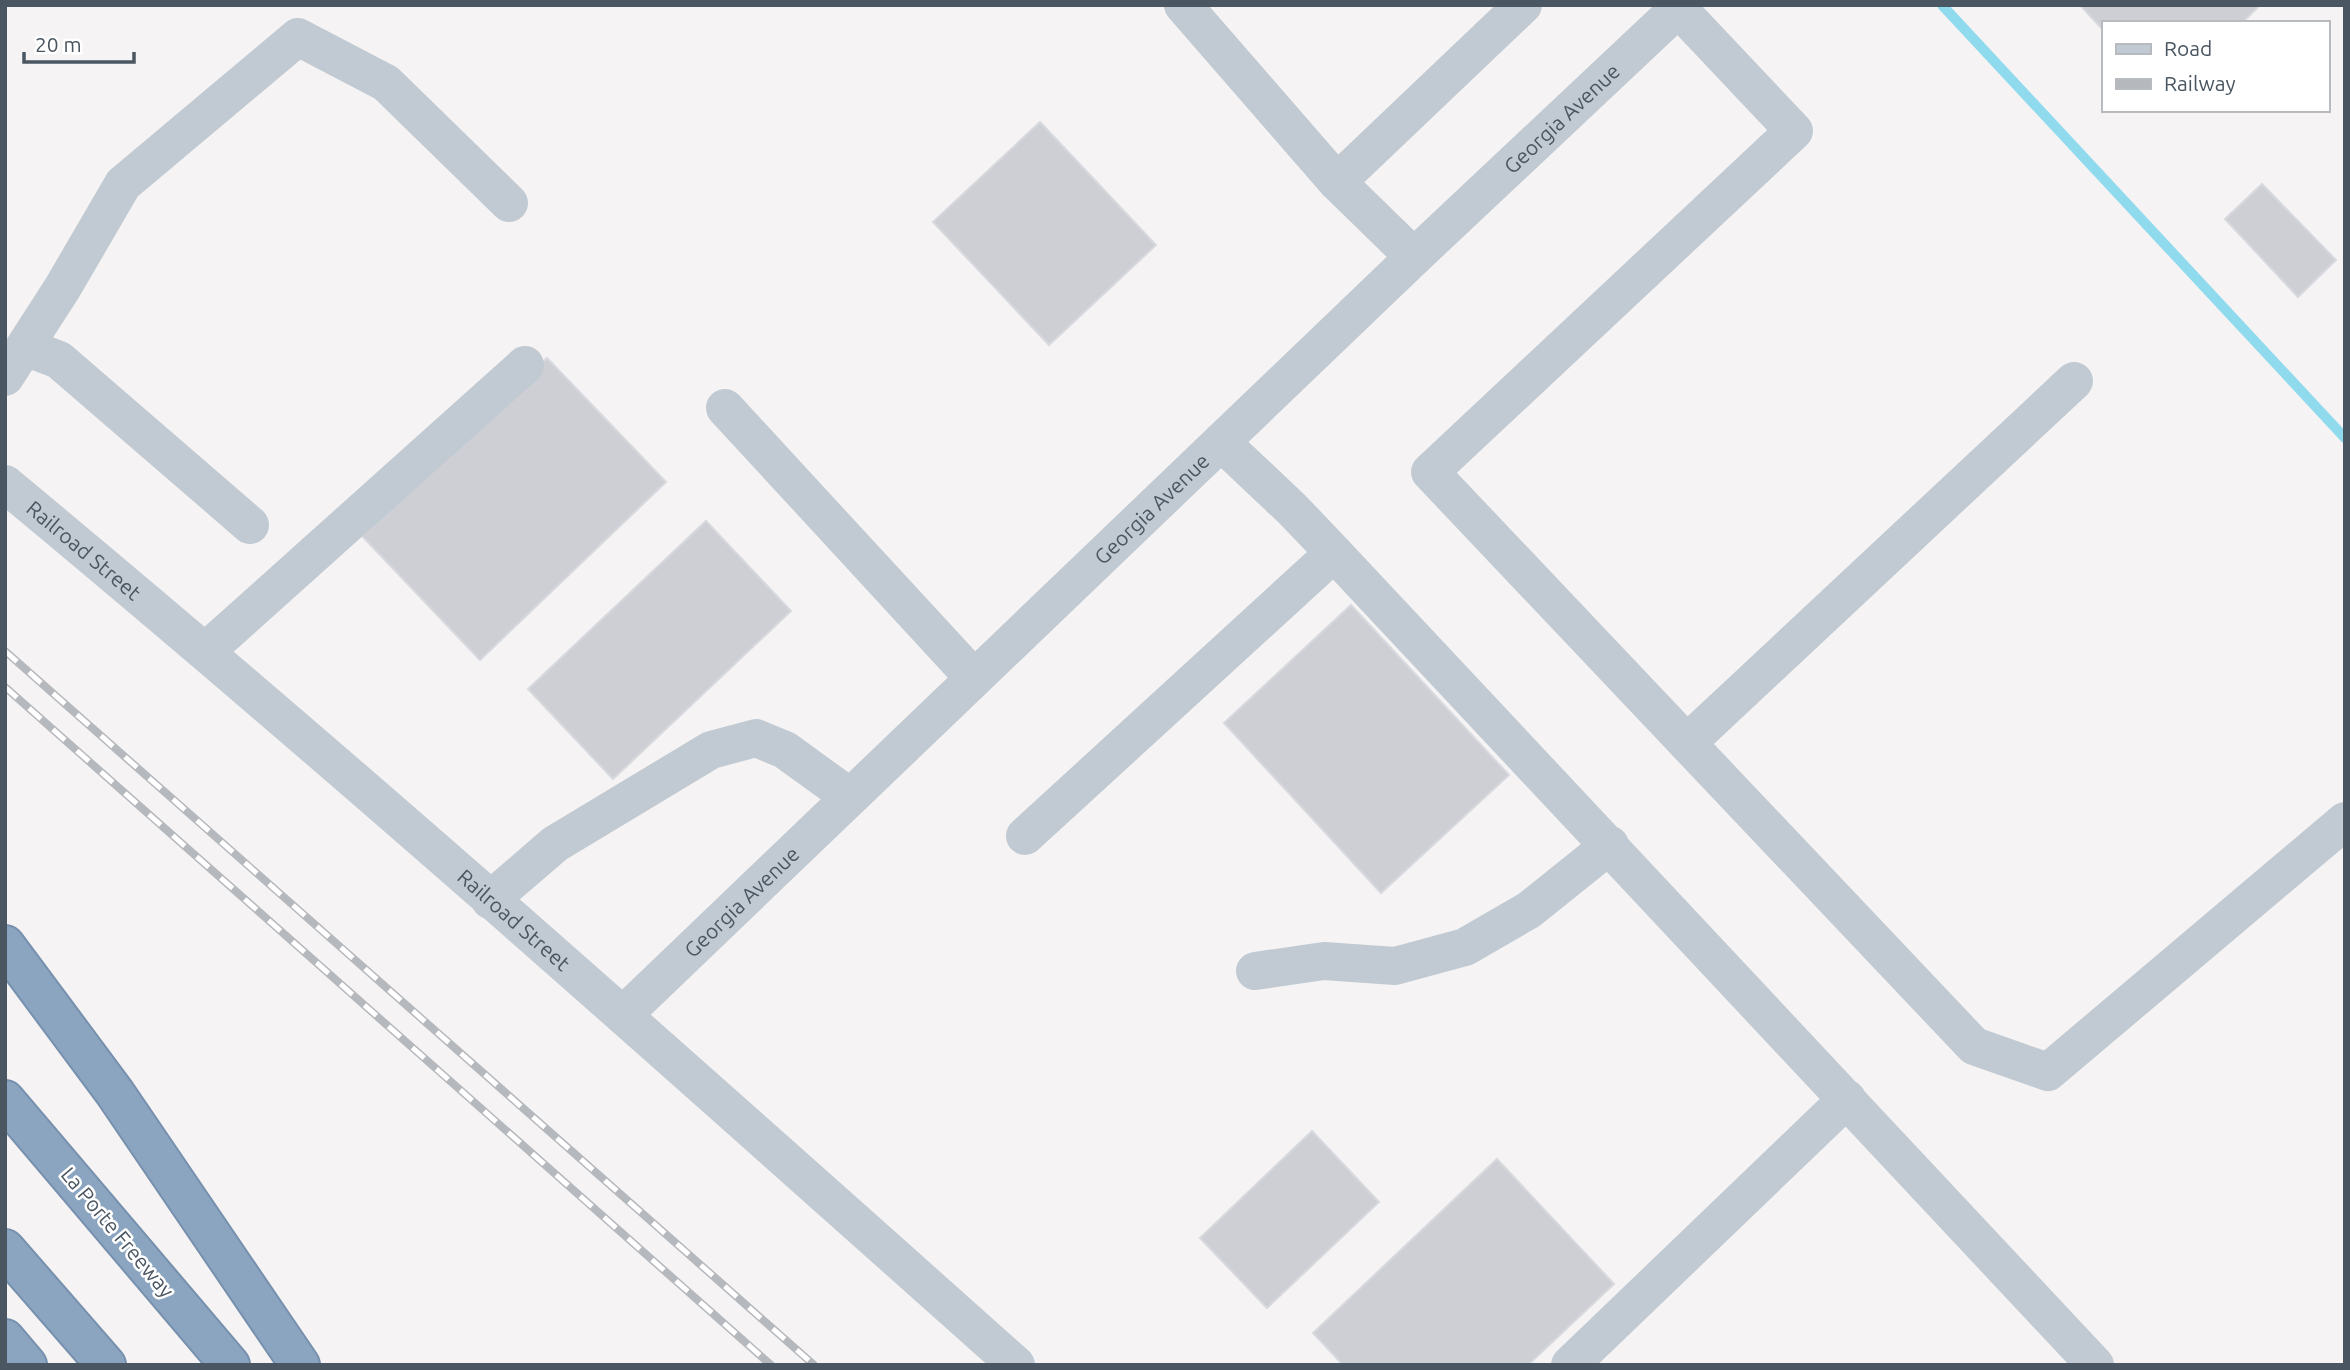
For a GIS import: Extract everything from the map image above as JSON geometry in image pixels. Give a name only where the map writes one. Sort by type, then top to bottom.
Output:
[{"type":"highway","points":[[5,945],[115,1093],[300,1365]]},
{"type":"highway","name":"La Porte Freeway","points":[[5,1100],[230,1365]]},
{"type":"highway","points":[[5,1249],[106,1365]]},
{"type":"highway","points":[[5,1339],[27,1365]]},
{"type":"street","points":[[1183,5],[1337,182],[1414,257]]},
{"type":"street","points":[[1337,182],[1523,5]]},
{"type":"street","points":[[1678,6],[1794,131],[1430,471],[1974,1046],[2048,1072],[2345,821]]},
{"type":"street","name":"Georgia Avenue","points":[[623,1014],[1678,6]]},
{"type":"street","points":[[15,362],[123,184],[298,37],[386,83],[509,203]]},
{"type":"street","points":[[15,362],[59,360],[250,525]]},
{"type":"street","points":[[206,651],[525,365]]},
{"type":"street","points":[[1687,743],[2074,382]]},
{"type":"street","points":[[724,408],[974,678]]},
{"type":"street","points":[[1221,442],[1334,553],[2095,1365]]},
{"type":"street","name":"Railroad Street","points":[[5,484],[206,651],[623,1014],[1016,1365]]},
{"type":"street","points":[[1025,836],[1334,553]]},
{"type":"street","points":[[490,900],[555,844],[710,750],[756,738],[785,750],[850,797]]},
{"type":"street","points":[[1255,971],[1324,961],[1395,966],[1465,947],[1529,910],[1610,845]]},
{"type":"street","points":[[1570,1365],[1847,1099]]},
{"type":"building","points":[[2080,5],[2260,5],[2244,21],[2102,21],[2102,29]]},
{"type":"building","points":[[1040,122],[1156,245],[1049,345],[933,222]]},
{"type":"building","points":[[2262,184],[2336,260],[2298,297],[2225,219]]},
{"type":"building","points":[[547,358],[666,482],[480,660],[362,536]]},
{"type":"building","points":[[706,521],[791,611],[613,779],[528,689]]},
{"type":"building","points":[[1351,605],[1509,775],[1381,893],[1224,723]]},
{"type":"building","points":[[1312,1131],[1379,1202],[1267,1308],[1200,1238]]},
{"type":"building","points":[[1497,1159],[1614,1284],[1528,1365],[1343,1365],[1313,1333]]},
{"type":"waterway","points":[[1942,5],[2345,438]]},
{"type":"railway","points":[[5,651],[814,1365]]},
{"type":"railway","points":[[5,687],[771,1365]]}]
